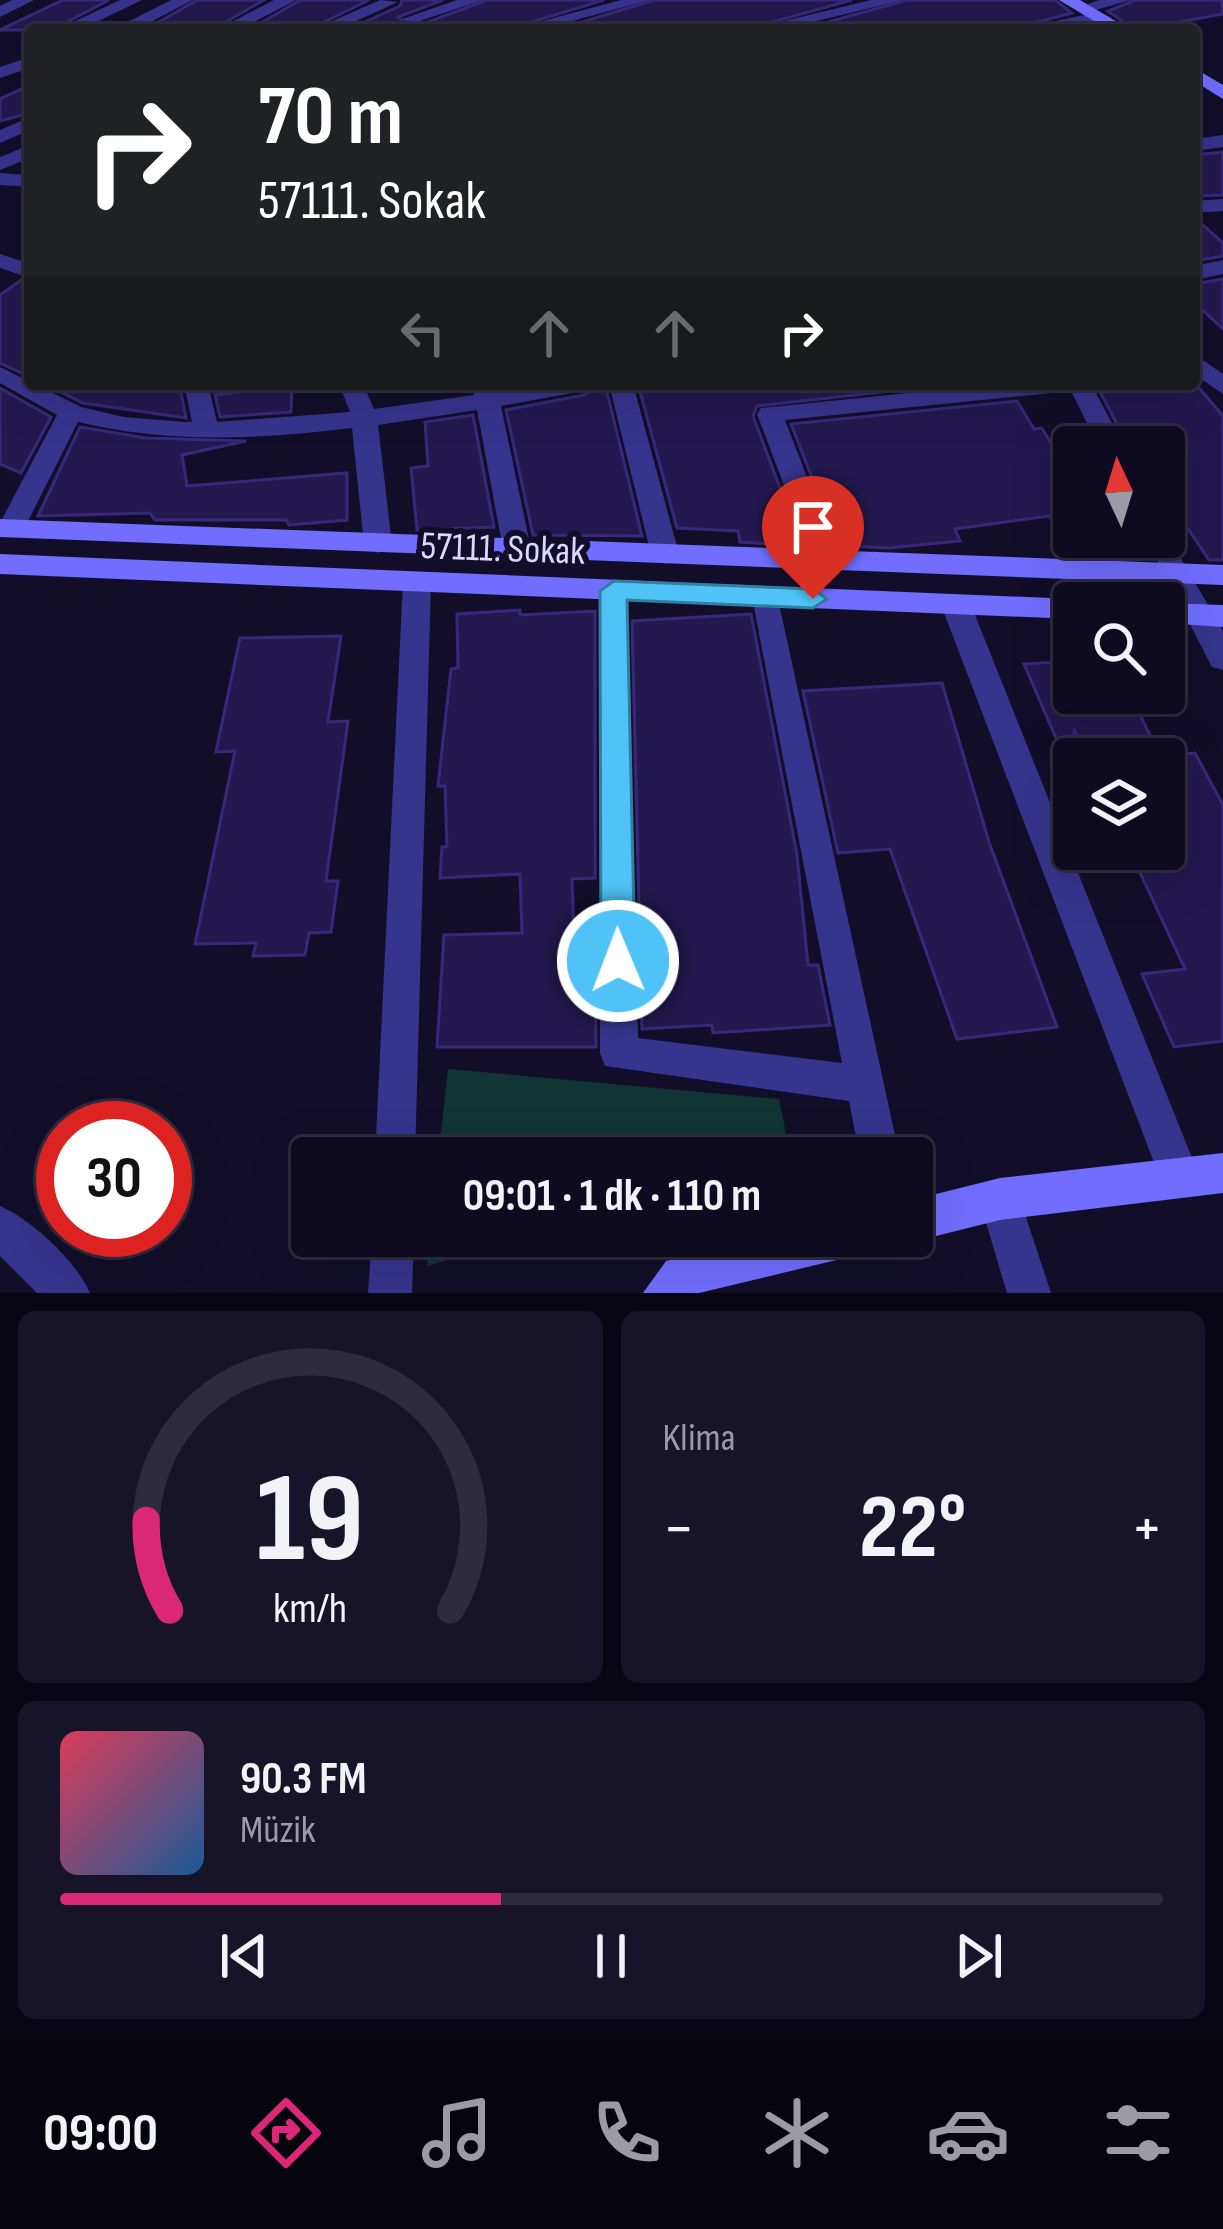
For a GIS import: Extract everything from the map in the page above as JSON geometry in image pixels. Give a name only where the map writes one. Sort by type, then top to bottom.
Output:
[{"type":"main road","points":[[1038,0],[1083,8],[1111,24]]},
{"type":"main road","points":[[6,528],[1223,574]]},
{"type":"main road","name":"57111. Sokak","points":[[0,564],[1053,608]]},
{"type":"main road","points":[[933,1216],[1000,1199],[1223,1173]]},
{"type":"main road","points":[[665,1293],[681,1276],[761,1257]]},
{"type":"street","points":[[0,12],[26,0]]},
{"type":"street","points":[[79,24],[134,0]]},
{"type":"street","points":[[134,24],[185,0]]},
{"type":"street","points":[[238,24],[288,0]]},
{"type":"street","points":[[335,24],[391,1],[415,24],[475,0]]},
{"type":"street","points":[[543,24],[642,0]]},
{"type":"street","points":[[784,0],[812,24]]},
{"type":"street","points":[[816,24],[895,0]]},
{"type":"street","points":[[1037,24],[1123,0]]},
{"type":"street","points":[[40,390],[70,412],[141,427],[206,430],[364,417],[488,392],[517,549]]},
{"type":"street","points":[[197,390],[206,430]]},
{"type":"street","points":[[353,390],[364,417],[378,544]]},
{"type":"street","points":[[623,390],[665,554]]},
{"type":"street","points":[[824,560],[770,415],[1016,390]]},
{"type":"street","points":[[1079,390],[1100,426]]},
{"type":"street","points":[[6,528],[70,412]]},
{"type":"street","points":[[1170,558],[1211,615],[1223,659]]},
{"type":"street","points":[[396,1137],[417,582]]},
{"type":"street","points":[[614,591],[619,1053],[866,1085]]},
{"type":"street","points":[[766,597],[876,1137]]},
{"type":"street","points":[[956,604],[1180,1178]]},
{"type":"street","points":[[1000,1199],[1029,1293]]},
{"type":"street","points":[[0,1227],[68,1293]]},
{"type":"street","points":[[390,1293],[391,1257]]},
{"type":"green space","points":[[448,1069],[779,1099],[787,1137],[440,1137]]},
{"type":"green space","points":[[428,1257],[457,1257],[427,1266]]},
{"type":"building","points":[[63,0],[109,0],[63,24],[24,24],[24,30],[0,30]]},
{"type":"building","points":[[197,0],[264,0],[222,24],[155,24]]},
{"type":"building","points":[[300,0],[369,0],[320,24],[259,24]]},
{"type":"building","points":[[402,0],[443,0],[398,17],[407,24],[360,24],[400,6]]},
{"type":"building","points":[[487,0],[604,0],[525,24],[423,24]]},
{"type":"building","points":[[654,0],[852,0],[765,24],[576,24]]},
{"type":"building","points":[[907,0],[1055,0],[1072,13],[1030,24],[821,24]]},
{"type":"building","points":[[1135,0],[1222,0],[1223,14],[1168,24],[1126,24],[1108,11]]},
{"type":"building","points":[[24,88],[24,115],[0,121],[0,99]]},
{"type":"building","points":[[1223,152],[1223,195],[1200,196],[1200,154]]},
{"type":"building","points":[[1200,222],[1223,243],[1223,256],[1200,260]]},
{"type":"building","points":[[1223,279],[1223,329],[1200,308],[1200,283]]},
{"type":"building","points":[[24,281],[24,374],[0,363],[0,295]]},
{"type":"building","points":[[0,388],[51,417],[21,473],[0,464]]},
{"type":"building","points":[[1200,389],[1223,416],[1223,560],[1209,560],[1185,524],[1185,426],[1118,426],[1099,390]]},
{"type":"building","points":[[57,390],[181,390],[186,418],[83,403]]},
{"type":"building","points":[[292,390],[291,412],[220,417],[215,395]]},
{"type":"building","points":[[606,390],[642,536],[533,535],[506,410]]},
{"type":"building","points":[[640,390],[899,390],[757,406],[753,416],[800,541],[740,542],[738,531],[677,528]]},
{"type":"building","points":[[1017,401],[1034,429],[1042,428],[1053,447],[1053,522],[1049,516],[955,529],[960,541],[889,548],[846,546],[843,539],[836,539],[791,424]]},
{"type":"building","points":[[473,415],[494,527],[417,530],[411,468],[428,466],[425,422]]},
{"type":"building","points":[[80,427],[146,438],[246,441],[182,455],[187,486],[347,473],[347,520],[289,525],[286,520],[155,520],[150,513],[38,516]]},
{"type":"building","points":[[520,610],[520,615],[595,611],[595,878],[572,879],[575,966],[595,965],[596,1047],[437,1047],[444,935],[522,933],[520,874],[440,878],[442,847],[447,847],[445,786],[438,786],[451,669],[458,668],[457,614]]},
{"type":"building","points":[[751,614],[797,855],[808,965],[818,965],[830,1025],[713,1033],[712,1025],[642,1029],[632,621]]},
{"type":"building","points":[[341,636],[328,722],[348,721],[326,881],[338,881],[331,932],[309,933],[305,955],[253,956],[256,943],[195,944],[235,751],[216,752],[240,638]]},
{"type":"building","points":[[1053,662],[1053,714],[1140,714],[1152,738],[1078,738],[1074,729],[1074,738],[1056,738],[1024,664]]},
{"type":"building","points":[[942,683],[989,842],[1057,1027],[957,1039],[890,849],[838,853],[803,691]]},
{"type":"building","points":[[1195,753],[1223,805],[1223,1041],[1174,1047],[1142,974],[1185,969],[1139,870],[1185,870],[1185,754]]},
{"type":"route","points":[[618,961],[614,591],[813,599]]}]
